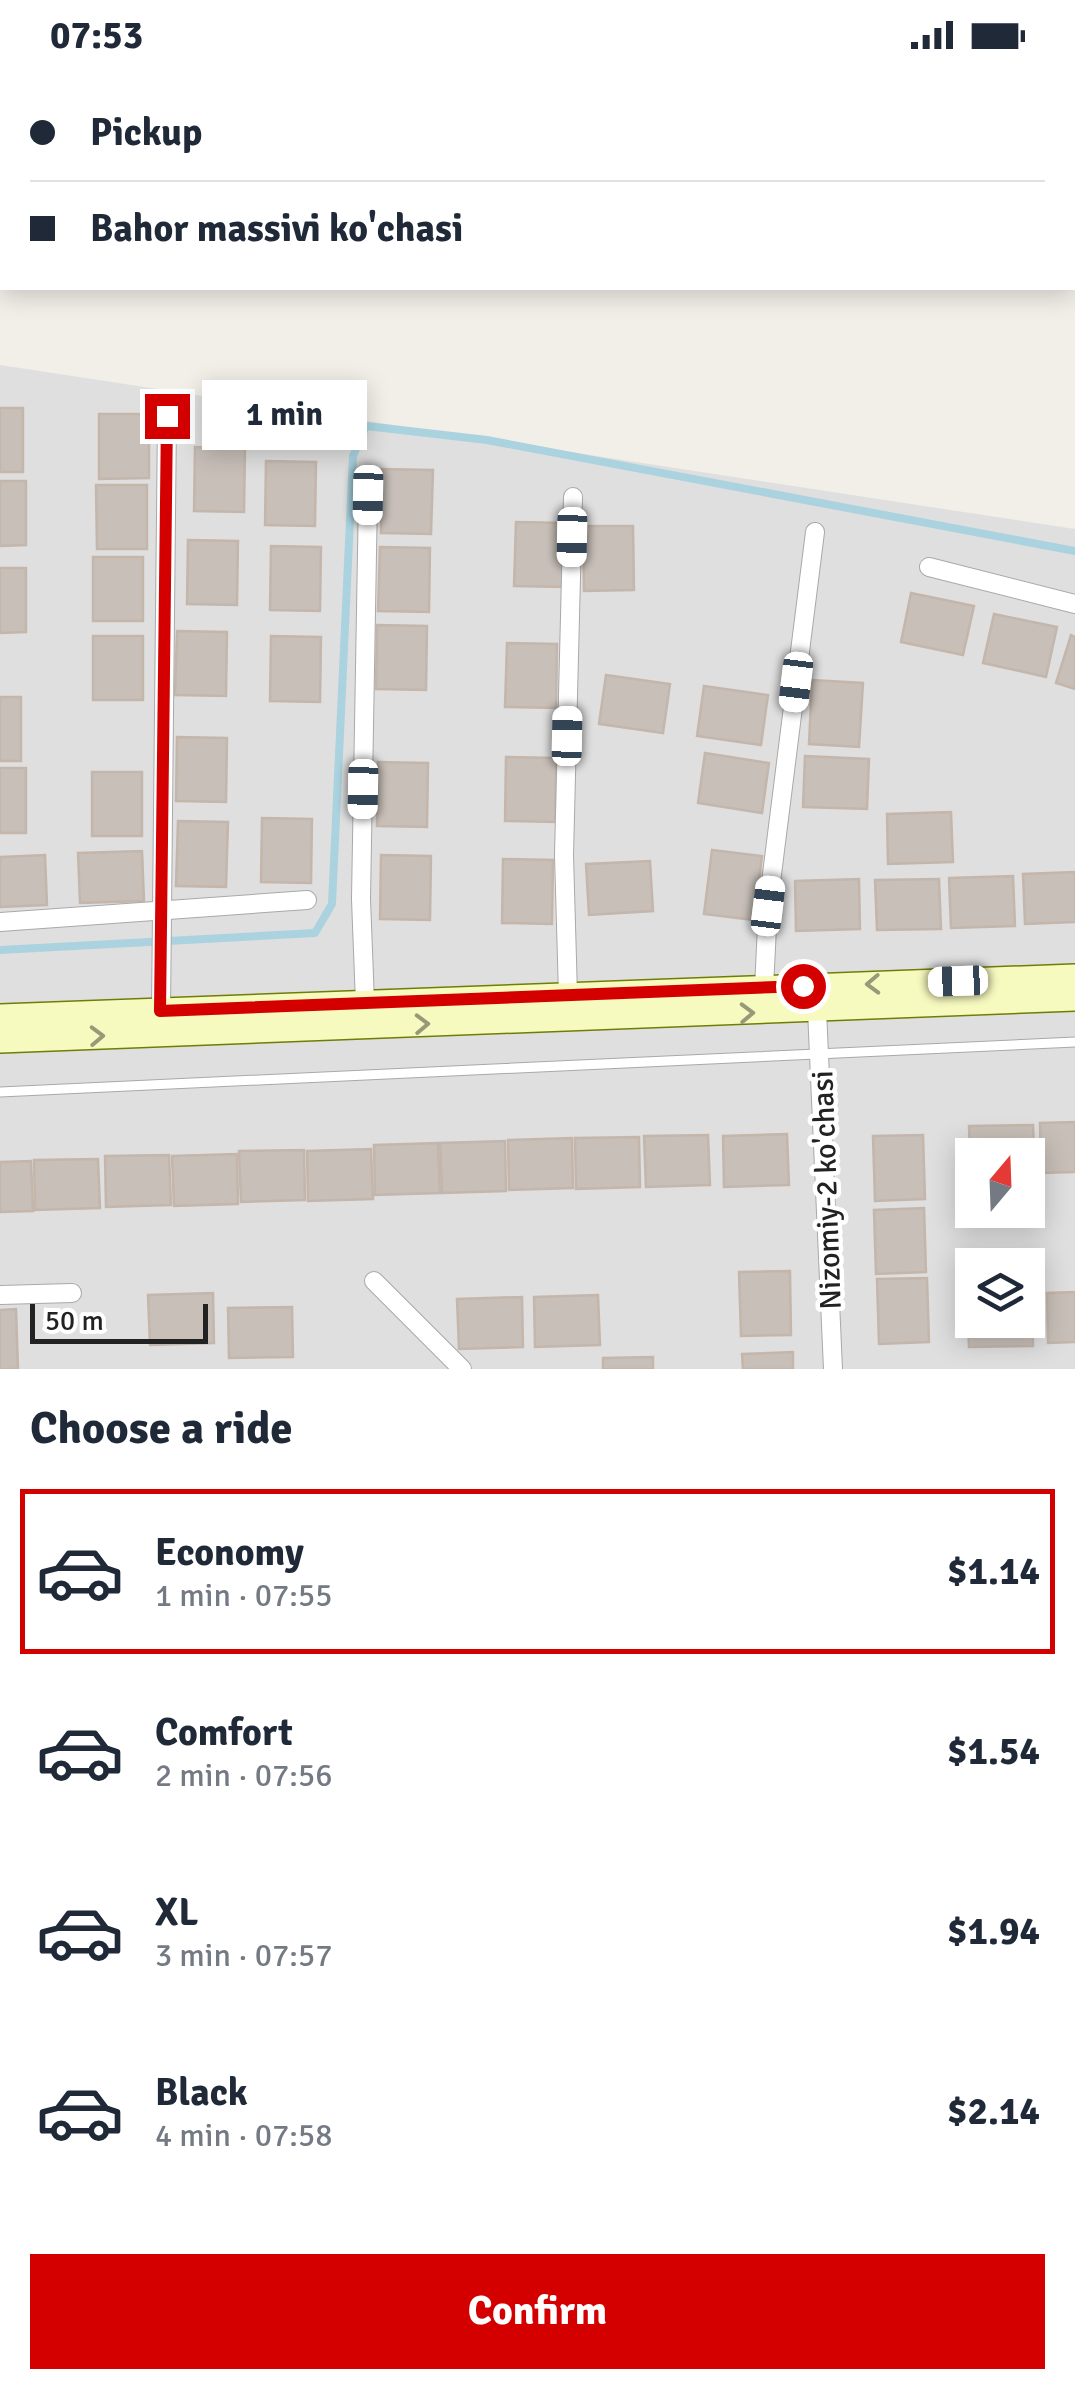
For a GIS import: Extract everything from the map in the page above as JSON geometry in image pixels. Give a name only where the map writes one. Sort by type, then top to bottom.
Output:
[{"type":"main road","points":[[0,1017],[1075,977]]},
{"type":"main road","points":[[0,1040],[1075,998]]},
{"type":"street","points":[[160,1011],[167,416]]},
{"type":"street","points":[[365,1003],[361,899],[368,495]]},
{"type":"street","points":[[568,995],[564,855],[573,497]]},
{"type":"street","points":[[764,988],[768,906],[815,532]]},
{"type":"street","points":[[929,567],[1075,604]]},
{"type":"street","points":[[0,922],[159,914],[306,900]]},
{"type":"street","name":"Nizomiy-2 ko'chasi","points":[[817,1010],[822,1052],[833,1369]]},
{"type":"street","points":[[374,1280],[462,1369]]},
{"type":"street","points":[[0,1296],[72,1292]]},
{"type":"lane","points":[[0,1092],[1075,1042]]},
{"type":"shaded area","points":[[0,365],[1075,529],[1075,1369],[0,1369]]},
{"type":"building","points":[[0,408],[23,408],[23,472],[0,472]]},
{"type":"building","points":[[99,414],[149,414],[149,478],[99,479]]},
{"type":"building","points":[[195,447],[245,448],[244,512],[194,511]]},
{"type":"building","points":[[266,461],[316,462],[315,526],[265,525]]},
{"type":"building","points":[[382,469],[433,470],[431,534],[381,533]]},
{"type":"building","points":[[0,481],[26,481],[26,545],[0,546]]},
{"type":"building","points":[[96,485],[147,485],[147,549],[97,549]]},
{"type":"building","points":[[516,522],[566,523],[565,587],[514,586]]},
{"type":"building","points":[[583,526],[633,526],[634,590],[584,591]]},
{"type":"building","points":[[188,540],[238,541],[237,605],[187,604]]},
{"type":"building","points":[[271,546],[321,547],[320,611],[270,610]]},
{"type":"building","points":[[380,547],[430,548],[429,612],[378,611]]},
{"type":"building","points":[[93,557],[143,557],[143,621],[93,621]]},
{"type":"building","points":[[0,568],[26,568],[26,632],[0,633]]},
{"type":"building","points":[[911,593],[974,606],[963,655],[901,642]]},
{"type":"building","points":[[994,614],[1057,627],[1046,677],[983,663]]},
{"type":"building","points":[[377,625],[427,626],[426,690],[376,689]]},
{"type":"building","points":[[177,631],[227,632],[226,696],[175,695]]},
{"type":"building","points":[[1071,635],[1075,637],[1075,689],[1056,683]]},
{"type":"building","points":[[93,636],[143,636],[143,700],[93,700]]},
{"type":"building","points":[[271,636],[321,637],[320,702],[270,701]]},
{"type":"building","points":[[507,643],[557,644],[556,708],[505,707]]},
{"type":"building","points":[[606,675],[670,684],[663,733],[599,724]]},
{"type":"building","points":[[812,680],[863,683],[859,747],[809,744]]},
{"type":"building","points":[[704,686],[768,695],[761,745],[697,736]]},
{"type":"building","points":[[0,697],[21,697],[21,761],[0,761]]},
{"type":"building","points":[[177,737],[227,738],[226,802],[176,801]]},
{"type":"building","points":[[705,753],[769,763],[762,813],[698,803]]},
{"type":"building","points":[[805,756],[869,759],[867,809],[803,807]]},
{"type":"building","points":[[506,757],[556,758],[555,822],[505,821]]},
{"type":"building","points":[[378,762],[428,763],[427,827],[377,826]]},
{"type":"building","points":[[0,768],[26,768],[26,833],[0,833]]},
{"type":"building","points":[[92,772],[142,772],[142,836],[92,836]]},
{"type":"building","points":[[951,812],[953,862],[888,864],[887,814]]},
{"type":"building","points":[[262,818],[312,819],[311,883],[261,882]]},
{"type":"building","points":[[178,821],[228,822],[226,887],[176,886]]},
{"type":"building","points":[[712,850],[762,856],[754,920],[704,914]]},
{"type":"building","points":[[142,851],[144,901],[80,903],[78,853]]},
{"type":"building","points":[[45,855],[47,905],[0,907],[0,857]]},
{"type":"building","points":[[381,855],[431,856],[430,920],[380,919]]},
{"type":"building","points":[[503,859],[553,860],[552,924],[502,923]]},
{"type":"building","points":[[650,861],[653,911],[589,915],[586,864]]},
{"type":"building","points":[[1075,872],[1075,922],[1025,924],[1023,874]]},
{"type":"building","points":[[1013,876],[1015,926],[951,928],[949,878]]},
{"type":"building","points":[[859,879],[860,929],[796,931],[795,881]]},
{"type":"building","points":[[939,879],[941,929],[877,930],[875,880]]},
{"type":"building","points":[[1075,1122],[1075,1172],[1045,1173],[1045,1138],[1040,1138],[1040,1123]]},
{"type":"building","points":[[1033,1125],[1034,1138],[969,1138],[969,1126]]},
{"type":"building","points":[[787,1134],[789,1185],[724,1187],[723,1136]]},
{"type":"building","points":[[708,1135],[710,1185],[646,1187],[644,1136]]},
{"type":"building","points":[[923,1135],[925,1199],[875,1201],[873,1136]]},
{"type":"building","points":[[639,1137],[640,1187],[576,1189],[575,1138]]},
{"type":"building","points":[[572,1138],[573,1188],[509,1190],[508,1140]]},
{"type":"building","points":[[505,1141],[506,1191],[442,1193],[440,1143]]},
{"type":"building","points":[[438,1143],[440,1193],[375,1195],[374,1145]]},
{"type":"building","points":[[371,1149],[373,1199],[308,1201],[307,1151]]},
{"type":"building","points":[[304,1150],[305,1200],[241,1202],[239,1151]]},
{"type":"building","points":[[237,1154],[238,1204],[174,1206],[172,1156]]},
{"type":"building","points":[[169,1155],[171,1205],[106,1207],[105,1156]]},
{"type":"building","points":[[98,1159],[100,1208],[35,1210],[34,1160]]},
{"type":"building","points":[[31,1161],[33,1211],[0,1212],[0,1162]]},
{"type":"building","points":[[924,1208],[926,1272],[876,1274],[874,1210]]},
{"type":"building","points":[[790,1271],[791,1335],[741,1336],[739,1272]]},
{"type":"building","points":[[927,1278],[929,1342],[879,1344],[877,1279]]},
{"type":"building","points":[[1075,1292],[1075,1342],[1048,1343],[1047,1293]]},
{"type":"building","points":[[213,1293],[214,1343],[150,1345],[148,1295]]},
{"type":"building","points":[[598,1295],[600,1345],[535,1347],[534,1297]]},
{"type":"building","points":[[522,1297],[523,1347],[459,1349],[457,1299]]},
{"type":"building","points":[[292,1307],[293,1357],[229,1358],[228,1308]]},
{"type":"building","points":[[16,1309],[18,1369],[0,1369],[0,1310]]},
{"type":"building","points":[[969,1338],[1033,1338],[1033,1346],[969,1347]]},
{"type":"building","points":[[793,1352],[793,1369],[743,1369],[742,1354]]},
{"type":"building","points":[[653,1357],[653,1369],[603,1369],[603,1358]]},
{"type":"waterway","points":[[0,950],[315,933],[332,904],[353,456],[366,426],[487,440],[1075,551]]},
{"type":"route","points":[[167,416],[160,1011],[803,986]]}]
